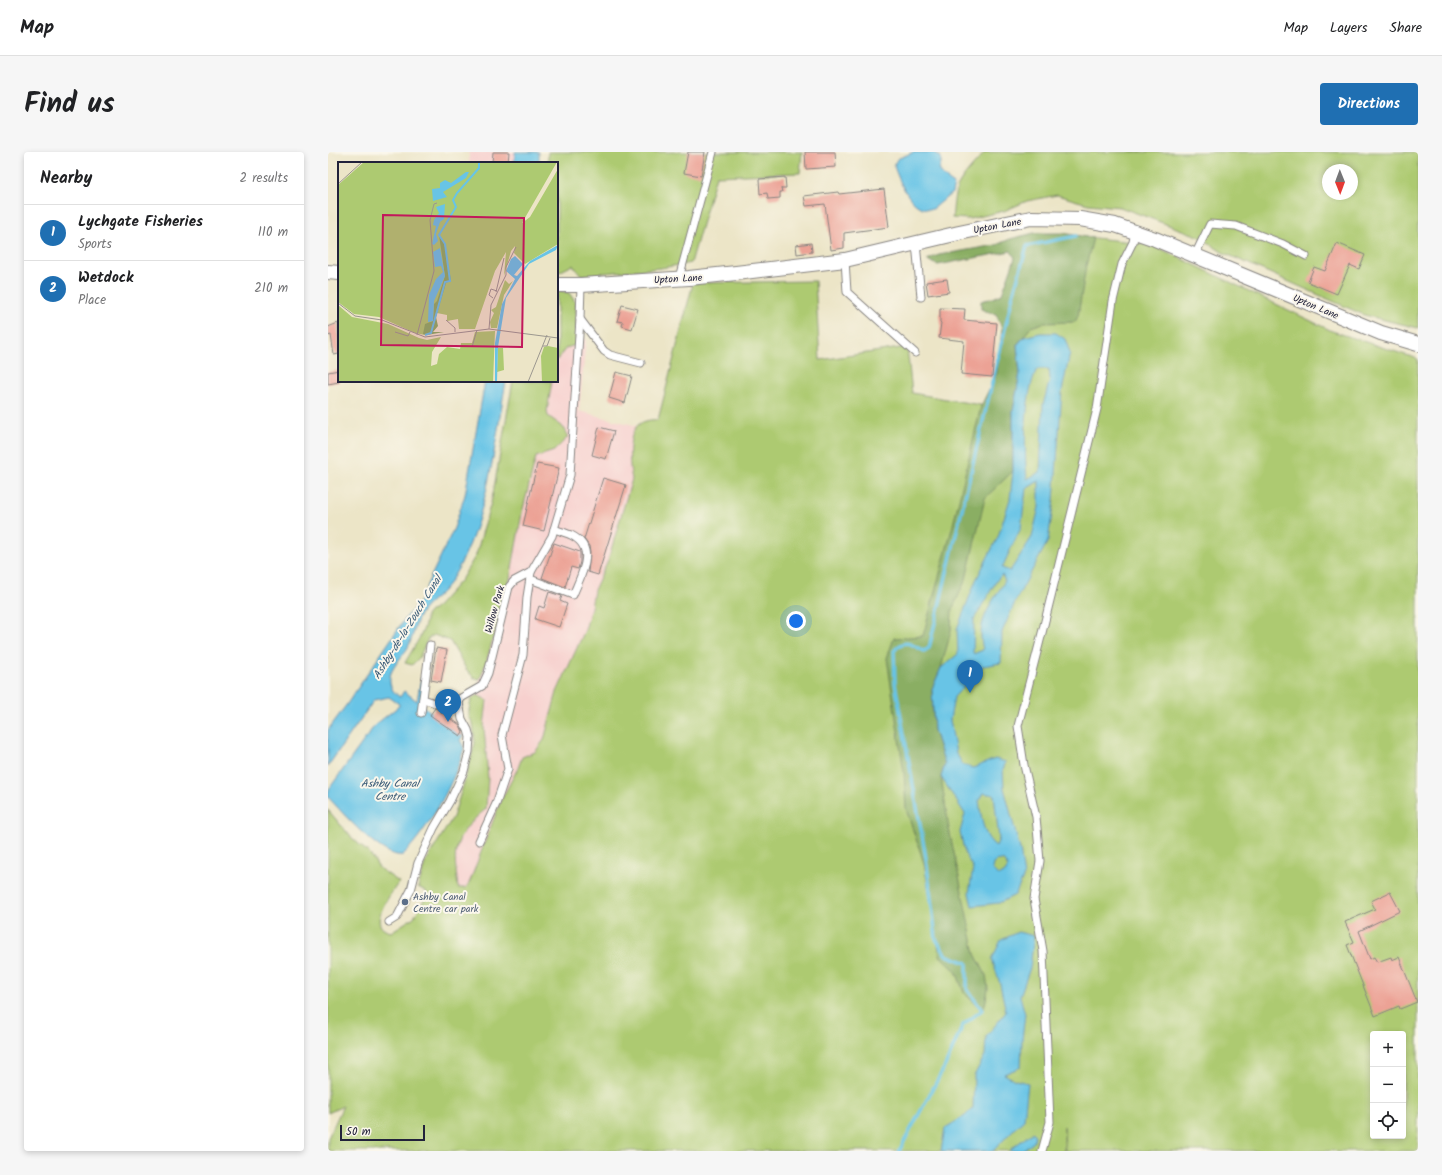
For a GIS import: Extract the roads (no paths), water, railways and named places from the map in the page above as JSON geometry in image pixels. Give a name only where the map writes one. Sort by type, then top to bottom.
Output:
[{"type":"street","name":"Upton Lane","points":[[558,285],[581,285],[684,278],[845,260],[1031,218],[1080,220],[1115,225],[1156,239],[1381,333],[1418,344]]},
{"type":"street","points":[[328,272],[338,273]]},
{"type":"lane","points":[[684,278],[713,152]]},
{"type":"lane","points":[[1195,255],[1210,224],[1236,226],[1283,244],[1306,256]]},
{"type":"lane","points":[[1042,1151],[1050,1122],[1043,951],[1034,899],[1040,861],[1036,817],[1024,765],[1018,726],[1049,608],[1097,409],[1113,301],[1122,264],[1133,242],[1135,232]]},
{"type":"lane","points":[[916,243],[921,297]]},
{"type":"lane","points":[[845,260],[847,292],[915,353]]},
{"type":"lane","points":[[479,841],[496,804],[508,769],[502,735],[523,655],[530,575],[552,536],[572,465],[581,285]]},
{"type":"lane","points":[[580,320],[604,351],[610,355],[641,363]]},
{"type":"lane","points":[[530,575],[573,595],[586,561],[586,552],[580,541],[576,538],[554,529]]},
{"type":"lane","name":"Willow Park","points":[[460,709],[459,703],[461,698],[482,686],[488,673],[509,587],[514,581],[530,575]]},
{"type":"lane","points":[[421,713],[430,645]]},
{"type":"lane","points":[[390,922],[396,918],[411,890],[418,863],[427,842],[450,801],[464,770],[468,752],[470,737],[462,719],[460,709],[452,709],[423,699]]},
{"type":"water","points":[[515,152],[539,152],[539,162],[514,162]]},
{"type":"water","points":[[914,152],[933,152],[941,157],[939,169],[943,176],[954,184],[952,193],[933,209],[923,208],[913,202],[898,177],[894,166],[897,159]]},
{"type":"water","points":[[1040,333],[1056,333],[1065,339],[1070,353],[1062,391],[1054,500],[1048,541],[1016,600],[1002,632],[1001,663],[983,666],[954,697],[950,720],[956,753],[963,765],[973,768],[995,759],[1006,762],[1003,769],[1004,788],[1020,849],[1024,876],[1015,895],[999,903],[972,906],[969,893],[973,868],[965,854],[960,832],[965,814],[941,777],[945,764],[934,730],[932,689],[941,668],[958,654],[957,629],[976,580],[998,537],[1010,499],[1013,471],[1013,411],[1020,373],[1017,345],[1024,337]],"holes":[[[1037,369],[1049,369],[1050,379],[1043,405],[1040,472],[1027,479],[1025,438],[1027,407]],[[1039,481],[1039,507],[1032,537],[1010,571],[1002,568],[1021,528],[1026,489]],[[1002,575],[1005,581],[989,607],[983,621],[981,635],[983,650],[973,654],[974,619],[997,580]],[[983,793],[994,795],[999,839],[996,846],[988,838],[982,819],[979,800]],[[998,860],[1004,861],[1008,867],[1005,872],[999,876],[992,869],[993,864]]]},
{"type":"water","name":"Ashby Canal Centre","points":[[485,382],[506,382],[488,483],[474,533],[464,557],[451,581],[420,614],[407,649],[394,667],[390,677],[393,691],[400,697],[404,691],[417,701],[421,678],[426,679],[424,707],[463,735],[460,740],[464,748],[454,776],[440,805],[431,819],[403,855],[395,855],[374,843],[352,823],[328,797],[329,789],[375,725],[399,706],[399,704],[389,697],[374,700],[328,766],[328,730],[404,620],[421,600],[454,528],[465,495]]},
{"type":"water","points":[[1018,932],[1034,936],[1030,968],[1020,996],[1025,1014],[1021,1067],[1004,1074],[1015,1080],[1028,1083],[1024,1120],[993,1151],[941,1151],[945,1128],[965,1116],[973,1108],[974,1076],[985,1055],[986,1037],[1006,1012],[1000,984],[992,959],[1001,940]]},
{"type":"water","points":[[1033,1132],[1035,1136],[1034,1142],[1022,1151],[1011,1151],[1011,1149]]},
{"type":"waterway","points":[[899,1151],[945,1066],[963,1025],[982,1010],[967,989],[967,963],[946,955],[936,939],[926,858],[895,683],[894,651],[905,643],[911,644],[924,651],[929,648],[1013,295],[1027,246],[1076,236]]},
{"type":"place","name":"Lychgate Fisheries","points":[[970,693]]},
{"type":"place","name":"Wetdock","points":[[448,722]]},
{"type":"place","name":"Ashby Canal Centre car park","points":[[405,902]]},
{"type":"water label","name":"Ashby-de-la-Zouch Canal","points":[[407,627]]}]
